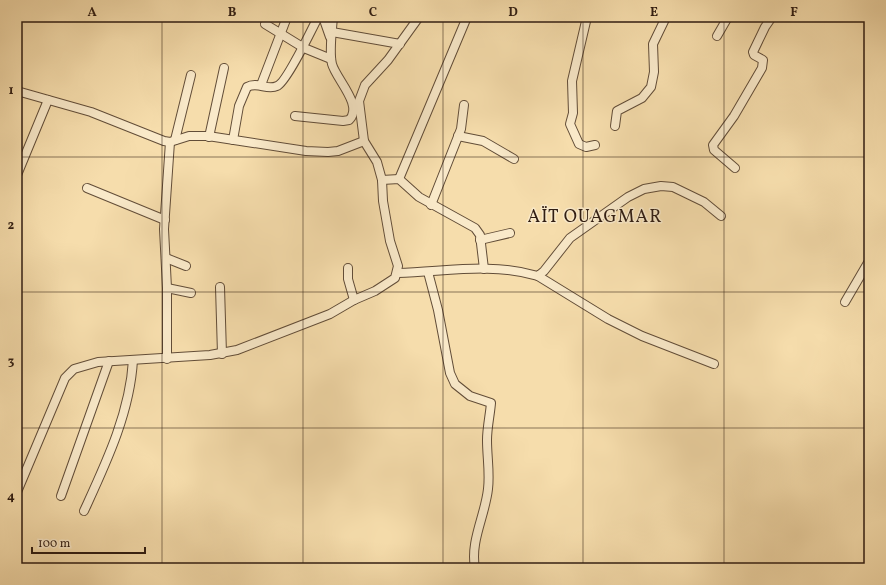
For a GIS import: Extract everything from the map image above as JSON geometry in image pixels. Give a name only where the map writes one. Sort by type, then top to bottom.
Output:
[{"type":"street","points":[[261,85],[287,17]]},
{"type":"street","points":[[233,140],[239,106],[245,92],[252,85],[261,85],[273,88],[282,83],[293,63],[304,48],[318,17]]},
{"type":"street","points":[[323,17],[332,45]]},
{"type":"street","points":[[295,116],[344,121],[349,120],[352,117],[353,109],[350,97],[335,71],[331,59],[333,17]]},
{"type":"street","points":[[17,492],[65,378],[74,369],[84,365],[109,361],[167,359],[222,354],[330,314],[354,300],[391,282],[398,273],[398,263],[390,241],[384,206],[382,180],[377,162],[364,141],[359,108],[361,93],[365,85],[388,60],[419,17]]},
{"type":"street","points":[[399,179],[467,17]]},
{"type":"street","points":[[587,17],[574,70],[572,93],[573,113],[570,124],[579,144],[586,147],[595,145]]},
{"type":"street","points":[[615,126],[617,111],[642,98],[651,87],[654,72],[654,43],[666,17]]},
{"type":"street","points":[[717,36],[728,17]]},
{"type":"street","points":[[735,168],[714,150],[713,145],[734,116],[762,68],[762,60],[754,55],[753,52],[772,17]]},
{"type":"street","points":[[265,24],[281,32],[304,48],[331,59]]},
{"type":"street","points":[[332,32],[400,44]]},
{"type":"street","points":[[209,137],[224,68]]},
{"type":"street","points":[[167,359],[168,288],[165,220],[173,141],[191,75]]},
{"type":"street","points":[[18,94],[48,100],[91,112],[158,139],[173,141],[189,136],[209,137],[306,151],[328,152],[338,151],[364,141]]},
{"type":"street","points":[[17,174],[48,100]]},
{"type":"street","points":[[431,205],[458,136],[462,123],[464,105]]},
{"type":"street","points":[[458,136],[483,141],[514,159]]},
{"type":"street","points":[[382,180],[399,179],[419,197],[431,205],[470,224],[480,235],[484,268]]},
{"type":"street","points":[[538,276],[544,271],[570,238],[628,197],[644,189],[662,186],[672,187],[704,202],[721,216]]},
{"type":"street","points":[[87,188],[165,220]]},
{"type":"street","points":[[480,240],[510,233]]},
{"type":"street","points":[[166,258],[186,266]]},
{"type":"street","points":[[845,302],[869,261]]},
{"type":"street","points":[[348,268],[348,279],[354,300]]},
{"type":"street","points":[[398,273],[428,272],[455,268],[484,268],[508,269],[538,276],[608,319],[642,336],[714,364]]},
{"type":"street","points":[[428,272],[438,310],[450,374],[454,384],[470,396],[491,403],[487,439],[490,471],[484,514],[473,557],[475,568]]},
{"type":"street","points":[[220,287],[222,354]]},
{"type":"street","points":[[168,288],[191,293]]},
{"type":"street","points":[[84,511],[102,472],[129,396],[133,360]]},
{"type":"street","points":[[61,496],[109,361]]},
{"type":"district","name":"AÏT OUAGMAR","points":[[595,217]]}]
